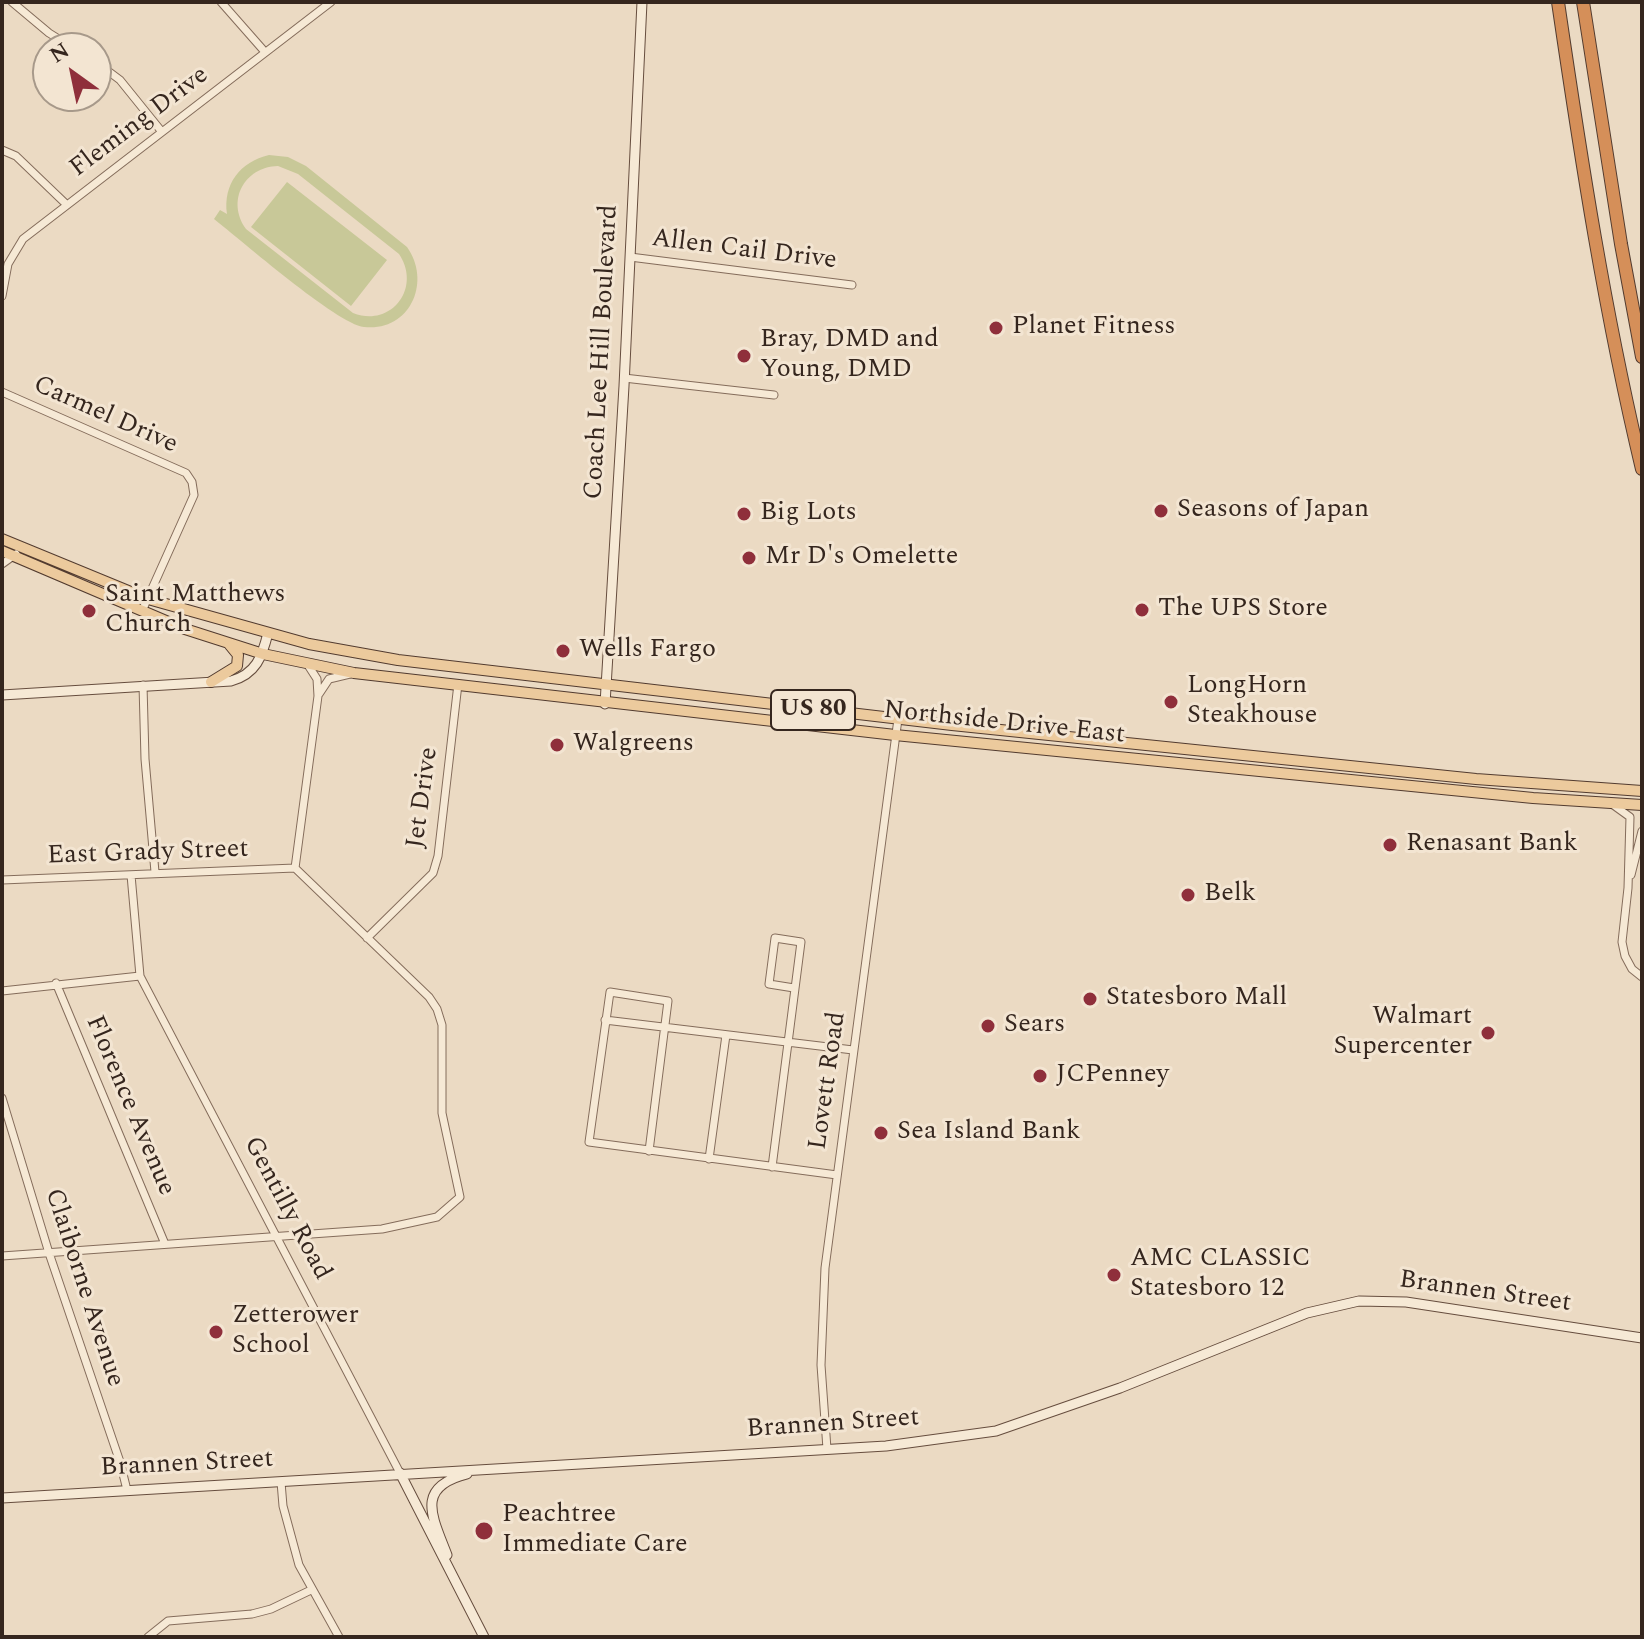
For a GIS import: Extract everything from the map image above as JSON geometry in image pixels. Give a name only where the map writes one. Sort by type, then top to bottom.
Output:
[{"type":"highway","points":[[1558,2],[1603,286],[1623,392],[1642,469]]},
{"type":"highway","points":[[1583,2],[1642,357]]},
{"type":"main road","name":"Northside Drive East","points":[[2,539],[148,599],[268,633],[398,660],[898,719],[1476,779],[1642,791]]},
{"type":"main road","name":"Northside Drive East","points":[[2,551],[142,611],[227,643],[308,665],[395,680],[458,684],[605,704],[895,735],[1519,797],[1642,805]]},
{"type":"main road","points":[[211,682],[237,666],[238,655],[227,643]]},
{"type":"street","points":[[12,2],[48,32]]},
{"type":"street","points":[[221,2],[265,52]]},
{"type":"street","name":"Fleming Drive","points":[[2,296],[8,264],[23,239],[331,2]]},
{"type":"street","name":"Coach Lee Hill Boulevard","points":[[605,704],[642,2]]},
{"type":"street","points":[[112,74],[162,132]]},
{"type":"street","points":[[2,150],[16,156],[66,204]]},
{"type":"street","name":"Allen Cail Drive","points":[[630,257],[852,285]]},
{"type":"street","points":[[624,378],[774,395]]},
{"type":"street","name":"Carmel Drive","points":[[2,392],[186,473],[192,482],[194,495],[142,611]]},
{"type":"street","points":[[2,564],[24,548]]},
{"type":"street","points":[[2,695],[231,681],[258,665],[268,633]]},
{"type":"street","points":[[2,1256],[382,1229],[437,1217],[460,1197],[442,1113],[442,1025],[437,1009],[429,997],[295,868],[318,696],[317,679],[308,665]]},
{"type":"street","points":[[318,696],[329,679],[354,673]]},
{"type":"street","name":"Jet Drive","points":[[367,938],[433,873],[438,856],[458,684]]},
{"type":"street","points":[[143,685],[145,759],[155,872]]},
{"type":"street","name":"Lovett Road","points":[[827,1449],[821,1365],[823,1309],[837,1175],[898,719]]},
{"type":"street","points":[[1610,803],[1630,817],[1622,942],[1632,969],[1642,977]]},
{"type":"street","points":[[1628,881],[1635,866],[1642,831]]},
{"type":"street","name":"East Grady Street","points":[[2,880],[295,868]]},
{"type":"street","name":"Gentilly Road","points":[[131,875],[140,976],[484,1637]]},
{"type":"street","points":[[772,1167],[801,942],[775,938],[769,984],[794,988]]},
{"type":"street","points":[[2,991],[140,976]]},
{"type":"street","name":"Florence Avenue","points":[[56,983],[165,1244]]},
{"type":"street","points":[[649,1151],[668,1001],[610,992],[589,1142],[649,1151],[709,1159],[837,1175]]},
{"type":"street","points":[[605,1020],[853,1050]]},
{"type":"street","points":[[709,1159],[726,1035]]},
{"type":"street","name":"Claiborne Avenue","points":[[2,1098],[127,1490]]},
{"type":"street","name":"Brannen Street","points":[[2,1498],[886,1446],[996,1431],[1120,1388],[1307,1313],[1359,1301],[1406,1302],[1642,1338]]},
{"type":"street","points":[[464,1599],[433,1520],[431,1501],[437,1489],[449,1478],[486,1469]]},
{"type":"street","points":[[281,1482],[289,1538],[299,1565],[339,1637]]},
{"type":"street","points":[[148,1637],[168,1621],[252,1614],[271,1609],[311,1590]]},
{"type":"green space","points":[[269,155],[288,157],[306,166],[407,247],[414,261],[417,289],[412,302],[394,322],[364,327],[333,312],[214,219],[220,210],[227,214],[228,193],[236,176],[259,158]],"holes":[[[278,166],[298,174],[399,254],[407,280],[405,292],[390,310],[367,316],[353,313],[246,229],[240,218],[238,197],[248,179],[256,172]]]},
{"type":"green space","points":[[287,182],[387,260],[351,306],[251,227]]},
{"type":"place","name":"Planet Fitness","points":[[996,328]]},
{"type":"place","name":"Bray, DMD and Young, DMD","points":[[744,356]]},
{"type":"place","name":"Seasons of Japan","points":[[1161,511]]},
{"type":"place","name":"Big Lots","points":[[744,514]]},
{"type":"place","name":"Mr D's Omelette","points":[[749,558]]},
{"type":"place","name":"The UPS Store","points":[[1142,610]]},
{"type":"place","name":"Saint Matthews Church","points":[[89,611]]},
{"type":"place","name":"Wells Fargo","points":[[563,651]]},
{"type":"place","name":"LongHorn Steakhouse","points":[[1171,702]]},
{"type":"place","name":"Walgreens","points":[[557,745]]},
{"type":"place","name":"Renasant Bank","points":[[1390,845]]},
{"type":"place","name":"Belk","points":[[1188,895]]},
{"type":"place","name":"Statesboro Mall","points":[[1090,999]]},
{"type":"place","name":"Sears","points":[[988,1026]]},
{"type":"place","name":"Walmart Supercenter","points":[[1488,1033]]},
{"type":"place","name":"JCPenney","points":[[1040,1076]]},
{"type":"place","name":"Sea Island Bank","points":[[881,1133]]},
{"type":"place","name":"AMC CLASSIC Statesboro 12","points":[[1114,1275]]},
{"type":"place","name":"Zetterower School","points":[[216,1332]]},
{"type":"place","name":"Peachtree Immediate Care","points":[[484,1531]]}]
